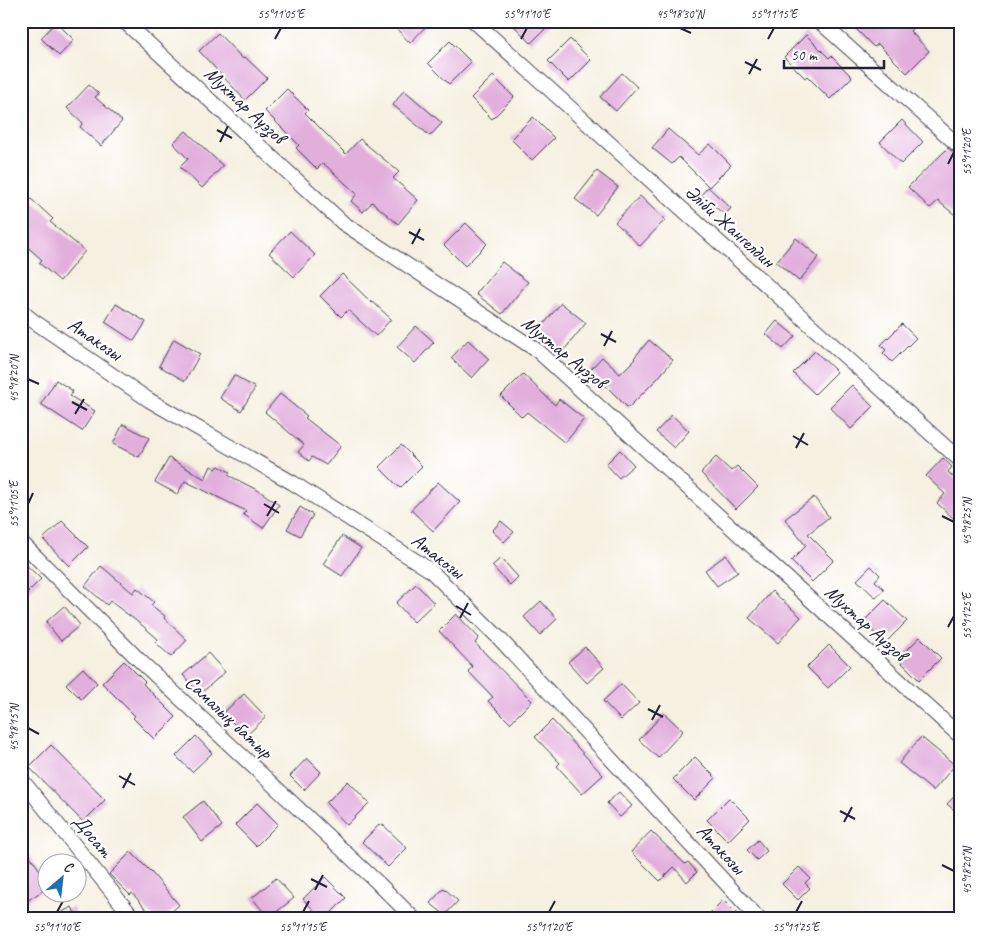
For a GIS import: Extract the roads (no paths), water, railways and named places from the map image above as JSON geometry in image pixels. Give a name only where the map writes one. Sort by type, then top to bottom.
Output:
[{"type":"street","name":"Мухтар Ауэзов","points":[[124,21],[343,223],[538,351],[960,736]]},
{"type":"street","name":"Әліби Жангелдин","points":[[474,21],[960,460]]},
{"type":"street","points":[[819,21],[960,148]]},
{"type":"street","name":"Атакозы","points":[[21,311],[149,400],[293,483],[430,570],[498,637],[759,919]]},
{"type":"street","name":"Самалық батыр","points":[[21,542],[138,660],[377,882],[414,919]]},
{"type":"street","name":"Досат","points":[[21,779],[134,919]]}]
